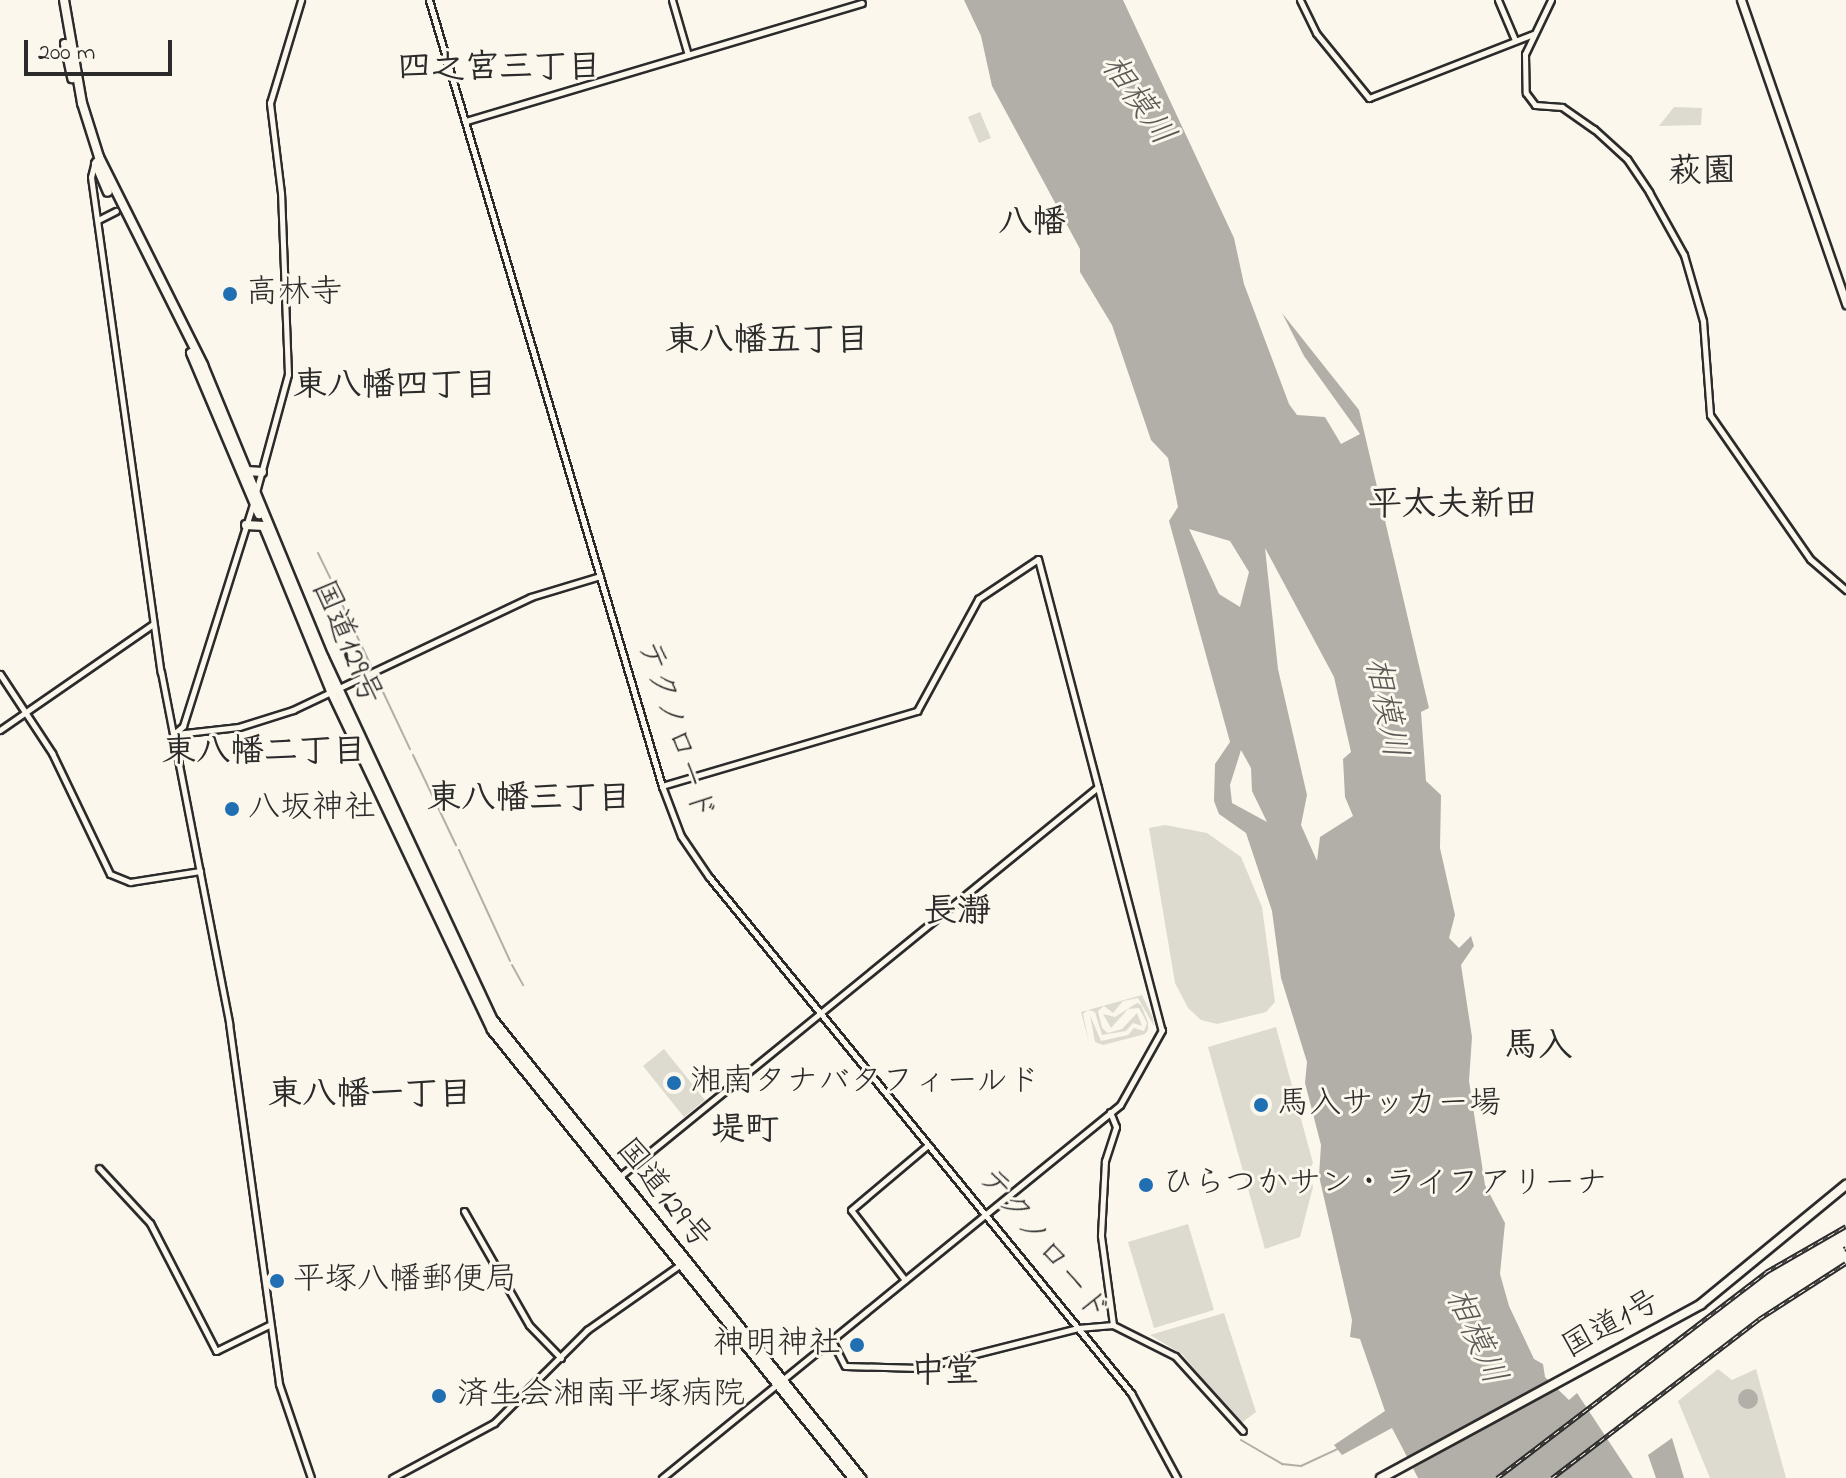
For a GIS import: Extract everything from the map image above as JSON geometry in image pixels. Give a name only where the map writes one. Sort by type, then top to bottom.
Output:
[{"type":"highway","name":"国道129号","points":[[61,0],[68,65],[95,161],[116,211],[188,347],[334,689]]},
{"type":"highway","name":"国道129号","points":[[61,0],[82,103],[99,157],[203,365],[246,470],[264,526],[334,689],[483,1014],[515,1063],[861,1478]]},
{"type":"highway","points":[[246,470],[262,472]]},
{"type":"highway","points":[[246,525],[264,526]]},
{"type":"highway","name":"国道1号","points":[[1381,1478],[1701,1304],[1846,1185]]},
{"type":"highway","name":"国道129号","points":[[779,1382],[853,1478]]},
{"type":"main road","points":[[1741,0],[1846,304]]},
{"type":"street","points":[[175,734],[183,726],[255,499],[288,374],[281,181],[270,103],[301,0]]},
{"type":"street","name":"テクノロード","points":[[429,0],[662,786],[694,857],[1143,1410],[1177,1478]]},
{"type":"street","points":[[672,0],[688,55]]},
{"type":"street","points":[[1300,0],[1316,33],[1367,98],[1534,33]]},
{"type":"street","points":[[1498,0],[1515,40]]},
{"type":"street","points":[[1551,0],[1525,54],[1526,93],[1535,105],[1562,107],[1594,129],[1627,159],[1649,192],[1684,255],[1703,321],[1710,415],[1810,559],[1846,590]]},
{"type":"street","points":[[466,121],[862,3]]},
{"type":"street","points":[[95,161],[90,170],[153,624],[258,1206],[269,1325],[283,1399],[311,1478]]},
{"type":"street","points":[[98,220],[116,211]]},
{"type":"street","points":[[662,786],[917,711],[978,599],[1038,559],[1162,1030],[1128,1093],[1110,1112],[662,1478]]},
{"type":"street","points":[[175,734],[239,727],[334,689],[531,597],[600,576]]},
{"type":"street","points":[[0,730],[153,624]]},
{"type":"street","points":[[0,674],[52,753],[110,874],[130,882],[200,871]]},
{"type":"street","points":[[615,1180],[1098,787]]},
{"type":"street","points":[[1110,1112],[1116,1127],[1105,1161],[1101,1236],[1113,1325]]},
{"type":"street","points":[[905,1280],[851,1210],[928,1145]]},
{"type":"street","points":[[99,1168],[150,1223],[216,1351],[269,1325]]},
{"type":"street","points":[[464,1211],[529,1325],[561,1358]]},
{"type":"street","points":[[392,1478],[494,1423],[594,1325],[682,1263]]},
{"type":"street","points":[[831,1339],[845,1366],[920,1368],[1078,1328],[1113,1325],[1175,1356],[1243,1431]]},
{"type":"shaded area","points":[[1674,107],[1702,108],[1701,125],[1659,126]]},
{"type":"shaded area","points":[[980,112],[991,138],[979,143],[968,117]]},
{"type":"shaded area","points":[[1165,825],[1207,833],[1241,857],[1262,907],[1275,1002],[1266,1012],[1217,1024],[1201,1020],[1188,1008],[1175,983],[1149,828]]},
{"type":"shaded area","points":[[1142,995],[1154,1026],[1138,998],[1123,1001],[1113,1013],[1104,1006],[1098,1011],[1102,1028],[1108,1033],[1122,1029],[1137,1013],[1142,1026],[1133,1023],[1126,1031],[1102,1035],[1095,1012],[1088,1010]]},
{"type":"shaded area","points":[[1137,1003],[1141,1005],[1148,1022],[1145,1034],[1103,1045],[1095,1042],[1090,1015],[1101,1041],[1128,1035],[1134,1028],[1144,1031],[1147,1023],[1139,1008],[1128,1009],[1111,1028],[1103,1014],[1115,1017]]},
{"type":"shaded area","name":"馬入サッカー場","points":[[1276,1027],[1313,1163],[1309,1170],[1313,1187],[1300,1237],[1265,1249],[1208,1047]]},
{"type":"shaded area","name":"湘南タナバタフィールド","points":[[664,1049],[705,1100],[684,1117],[643,1066]]},
{"type":"shaded area","points":[[1188,1224],[1214,1310],[1154,1328],[1128,1242]]},
{"type":"shaded area","points":[[1224,1313],[1256,1412],[1240,1424],[1182,1354],[1150,1335]]},
{"type":"shaded area","points":[[1718,1369],[1732,1380],[1756,1369],[1786,1478],[1710,1478],[1678,1401]]},
{"type":"water","name":"相模川","points":[[964,0],[1123,0],[1234,238],[1244,284],[1289,404],[1297,415],[1325,417],[1341,444],[1360,434],[1304,356],[1282,313],[1359,410],[1429,708],[1421,712],[1426,781],[1441,795],[1440,848],[1455,915],[1449,938],[1459,948],[1471,936],[1474,946],[1461,965],[1472,1037],[1469,1081],[1485,1185],[1505,1223],[1500,1274],[1509,1306],[1534,1359],[1543,1364],[1545,1377],[1569,1400],[1577,1393],[1633,1478],[1418,1478],[1392,1428],[1342,1455],[1334,1445],[1385,1411],[1360,1339],[1350,1337],[1352,1320],[1319,1176],[1321,1145],[1305,1083],[1307,1062],[1281,978],[1272,911],[1246,833],[1219,814],[1214,801],[1215,764],[1230,742],[1169,521],[1178,507],[1168,458],[1151,440],[1112,325],[1080,272],[1080,249],[992,86],[981,36]],"holes":[[[1189,529],[1230,541],[1249,572],[1240,607],[1219,594]],[[1265,548],[1334,677],[1351,752],[1343,759],[1345,797],[1353,816],[1320,837],[1317,861],[1301,825],[1307,795],[1278,669]],[[1241,750],[1251,768],[1252,791],[1267,822],[1232,803],[1230,785]]]},
{"type":"water","points":[[1748,1389],[1755,1392],[1758,1399],[1755,1406],[1748,1409],[1741,1406],[1738,1399],[1741,1392]]},
{"type":"water","points":[[1672,1438],[1684,1478],[1656,1478],[1648,1455]]},
{"type":"pier","points":[[1552,1380],[1559,1387],[1410,1470],[1405,1461]]},
{"type":"waterway","points":[[318,553],[330,578]]},
{"type":"waterway","points":[[332,583],[371,666]]},
{"type":"waterway","points":[[375,675],[410,749]]},
{"type":"waterway","points":[[413,755],[456,845]]},
{"type":"waterway","points":[[459,850],[510,961]]},
{"type":"waterway","points":[[512,965],[523,985]]},
{"type":"waterway","points":[[1241,1440],[1282,1464],[1301,1466],[1337,1449]]},
{"type":"railway","points":[[1497,1478],[1766,1272],[1846,1226]]},
{"type":"railway","points":[[1552,1478],[1759,1319],[1846,1263]]},
{"type":"place","name":"高林寺","points":[[230,294]]},
{"type":"place","name":"八坂神社","points":[[232,809]]},
{"type":"place","name":"湘南タナバタフィールド","points":[[674,1083]]},
{"type":"place","name":"馬入サッカー場","points":[[1261,1105]]},
{"type":"place","name":"ひらつかサン・ライフアリーナ","points":[[1146,1185]]},
{"type":"place","name":"平塚八幡郵便局","points":[[277,1281]]},
{"type":"place","name":"神明神社","points":[[857,1345]]},
{"type":"place","name":"済生会湘南平塚病院","points":[[439,1396]]},
{"type":"district","name":"四之宮三丁目","points":[[499,70]]},
{"type":"district","name":"萩園","points":[[1702,174]]},
{"type":"district","name":"八幡","points":[[1032,225]]},
{"type":"district","name":"東八幡五丁目","points":[[767,343]]},
{"type":"district","name":"東八幡四丁目","points":[[395,388]]},
{"type":"district","name":"平太夫新田","points":[[1453,507]]},
{"type":"district","name":"東八幡二丁目","points":[[264,754]]},
{"type":"district","name":"東八幡三丁目","points":[[529,801]]},
{"type":"district","name":"長瀞","points":[[957,914]]},
{"type":"district","name":"馬入","points":[[1538,1048]]},
{"type":"district","name":"東八幡一丁目","points":[[370,1097]]},
{"type":"district","name":"堤町","points":[[745,1132]]},
{"type":"district","name":"中堂","points":[[945,1374]]}]
